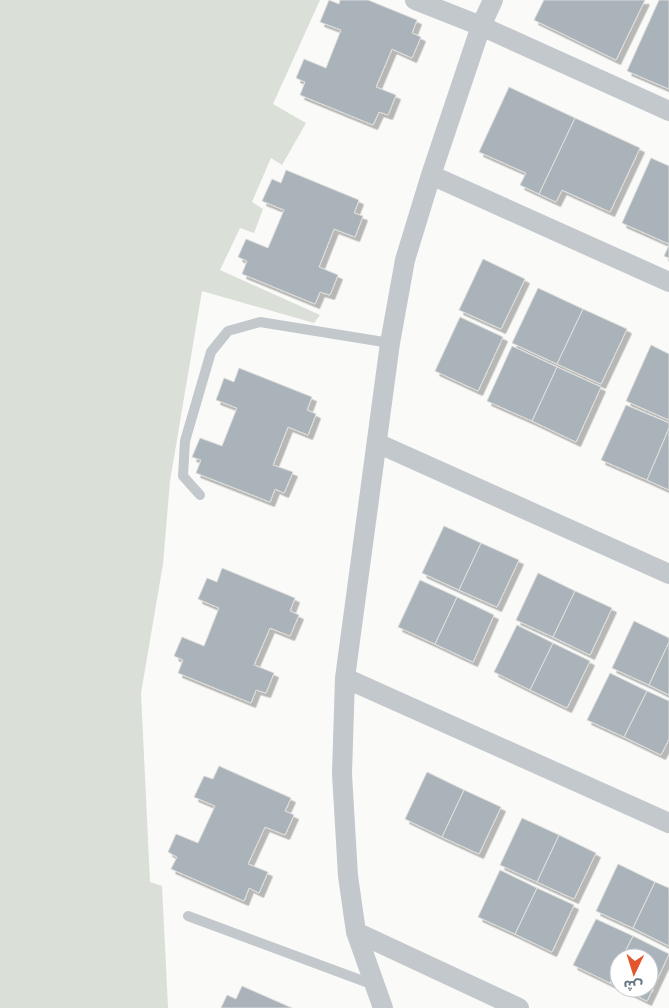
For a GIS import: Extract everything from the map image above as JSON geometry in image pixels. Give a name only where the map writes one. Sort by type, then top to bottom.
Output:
[{"type":"street","points":[[415,0],[481,26],[669,111]]},
{"type":"street","points":[[383,1008],[356,932],[348,876],[342,774],[344,678],[390,343],[405,260],[431,175],[481,26],[493,0]]},
{"type":"street","points":[[431,175],[669,282]]},
{"type":"street","points":[[377,442],[669,574]]},
{"type":"street","points":[[344,678],[669,823]]},
{"type":"street","points":[[356,932],[520,1008]]},
{"type":"lane","points":[[200,495],[183,476],[185,441],[212,352],[228,331],[260,322],[390,343]]},
{"type":"lane","points":[[188,916],[374,985]]},
{"type":"shaded area","points":[[0,0],[320,0],[273,104],[306,123],[282,165],[271,158],[252,202],[263,209],[254,233],[240,228],[220,270],[320,315],[314,323],[202,291],[170,481],[163,564],[141,693],[150,882],[162,886],[168,1008],[0,1008]]},
{"type":"building","points":[[329,0],[339,4],[340,0],[368,0],[417,20],[412,33],[421,37],[412,58],[392,49],[376,87],[396,95],[388,115],[379,112],[373,125],[300,95],[305,82],[296,78],[304,59],[326,68],[341,30],[320,22]]},
{"type":"building","points":[[544,0],[645,0],[616,60],[534,20]]},
{"type":"building","points":[[659,0],[669,0],[669,89],[627,71]]},
{"type":"building","points":[[509,87],[575,118],[539,194],[520,185],[526,173],[479,152]]},
{"type":"building","points":[[575,118],[640,148],[610,212],[562,190],[556,202],[539,194]]},
{"type":"building","points":[[651,158],[669,166],[669,244],[622,223]]},
{"type":"building","points":[[286,170],[359,200],[354,213],[363,216],[355,237],[334,229],[319,267],[338,275],[330,295],[320,292],[315,304],[242,274],[247,261],[238,257],[246,239],[268,248],[284,210],[262,201],[272,179],[281,183]]},
{"type":"building","points":[[669,245],[669,258],[664,256]]},
{"type":"building","points":[[483,259],[525,279],[501,329],[459,310]]},
{"type":"building","points":[[538,288],[583,309],[557,364],[512,343]]},
{"type":"building","points":[[583,309],[627,329],[601,384],[557,364]]},
{"type":"building","points":[[460,317],[503,337],[478,391],[435,371]]},
{"type":"building","points":[[651,345],[669,354],[669,420],[626,401]]},
{"type":"building","points":[[512,346],[557,367],[532,421],[487,401]]},
{"type":"building","points":[[557,367],[601,387],[576,442],[532,421]]},
{"type":"building","points":[[239,368],[312,397],[307,410],[316,414],[308,435],[288,427],[273,465],[293,472],[284,493],[275,489],[270,502],[196,473],[201,460],[192,457],[200,438],[222,446],[237,408],[216,400],[224,378],[234,382]]},
{"type":"building","points":[[626,405],[669,423],[669,428],[647,480],[601,460]]},
{"type":"building","points":[[669,428],[669,490],[647,480]]},
{"type":"building","points":[[444,526],[481,543],[459,590],[422,573]]},
{"type":"building","points":[[481,543],[519,560],[497,607],[459,590]]},
{"type":"building","points":[[222,568],[295,598],[290,611],[299,615],[290,636],[270,628],[254,665],[274,673],[266,693],[256,690],[251,703],[178,673],[183,660],[174,656],[182,637],[204,646],[219,608],[198,599],[207,578],[217,582]]},
{"type":"building","points":[[538,573],[575,591],[553,637],[516,620]]},
{"type":"building","points":[[420,580],[457,597],[435,644],[398,627]]},
{"type":"building","points":[[575,591],[612,608],[590,655],[553,637]]},
{"type":"building","points":[[457,597],[494,615],[473,662],[435,644]]},
{"type":"building","points":[[634,621],[669,638],[669,642],[649,685],[612,668]]},
{"type":"building","points":[[517,625],[553,643],[530,690],[494,672]]},
{"type":"building","points":[[669,642],[669,695],[649,685]]},
{"type":"building","points":[[553,643],[590,661],[567,708],[530,690]]},
{"type":"building","points":[[610,673],[647,691],[624,737],[587,720]]},
{"type":"building","points":[[647,691],[669,701],[669,739],[661,755],[624,737]]},
{"type":"building","points":[[219,766],[291,798],[285,811],[294,815],[285,835],[265,827],[248,864],[268,872],[259,893],[249,888],[244,901],[171,869],[177,857],[168,852],[176,834],[198,843],[215,806],[194,797],[204,776],[213,779]]},
{"type":"building","points":[[427,772],[464,790],[442,837],[405,819]]},
{"type":"building","points":[[464,790],[501,807],[479,854],[442,837]]},
{"type":"building","points":[[522,818],[559,835],[537,882],[500,865]]},
{"type":"building","points":[[559,835],[596,853],[574,899],[537,882]]},
{"type":"building","points":[[618,864],[655,882],[633,928],[596,911]]},
{"type":"building","points":[[500,870],[537,888],[515,934],[478,917]]},
{"type":"building","points":[[655,882],[669,888],[669,946],[633,928]]},
{"type":"building","points":[[537,888],[574,905],[552,952],[515,934]]},
{"type":"building","points":[[596,919],[633,936],[627,948],[609,948],[609,983],[573,965]]},
{"type":"building","points":[[633,936],[657,948],[627,948]]},
{"type":"building","points":[[659,949],[669,954],[659,975]]},
{"type":"building","points":[[242,986],[292,1008],[221,1008],[227,995],[236,999]]}]
